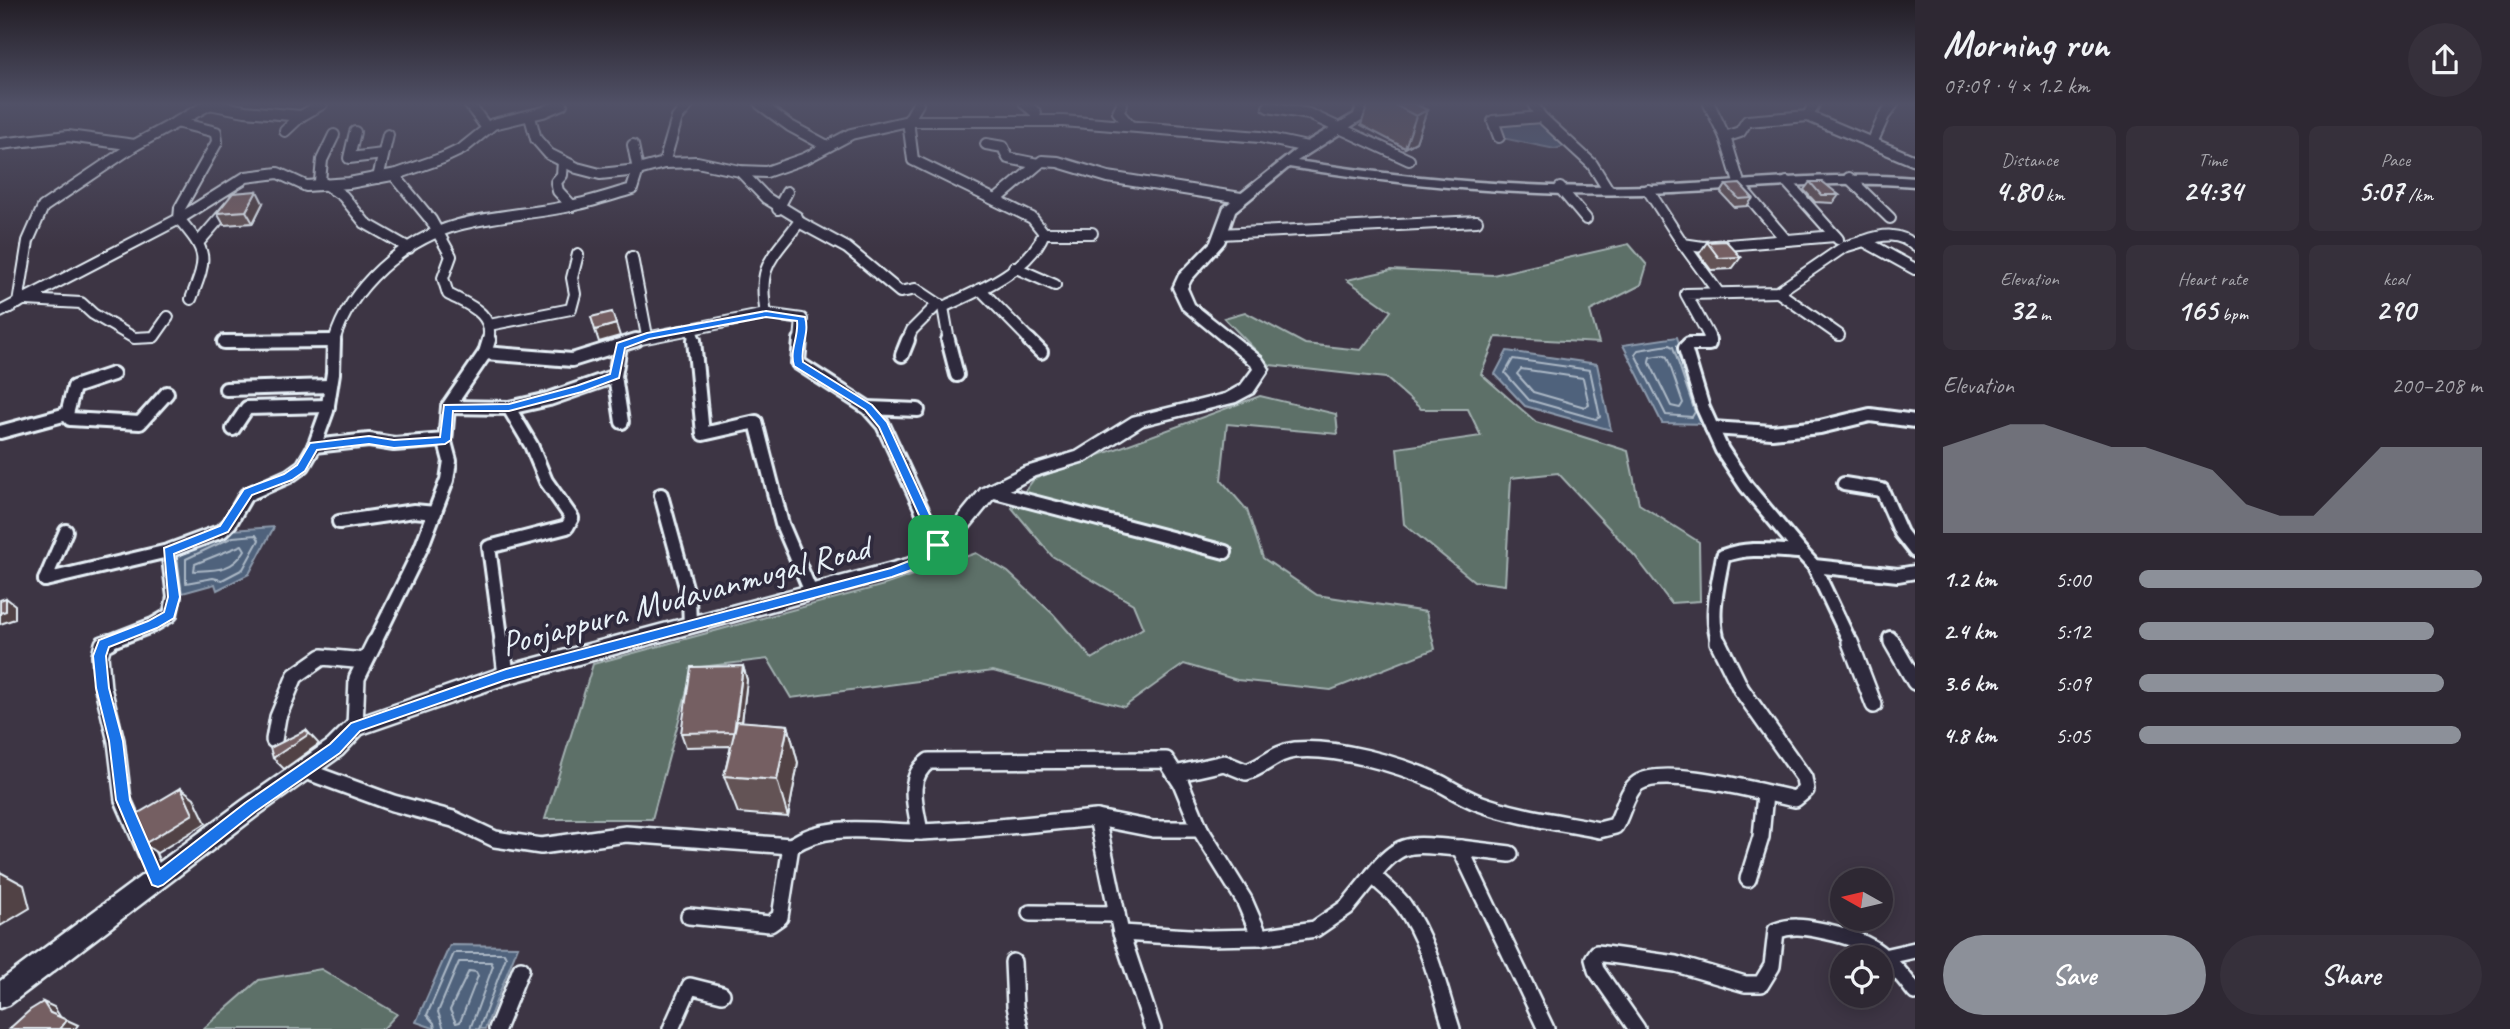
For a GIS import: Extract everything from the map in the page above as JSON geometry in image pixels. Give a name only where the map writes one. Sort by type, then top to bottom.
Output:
[{"type":"street","points":[[21,302],[28,239],[34,220],[43,207],[125,152]]},
{"type":"street","points":[[191,299],[205,261],[203,247],[179,219],[180,208],[211,152]]},
{"type":"street","points":[[326,152],[322,160],[320,181],[343,196],[365,223],[409,248]]},
{"type":"street","points":[[350,152],[349,158],[383,154],[378,178]]},
{"type":"street","points":[[0,312],[179,219],[246,177],[258,173],[284,174],[299,185],[378,178],[430,163],[452,152]]},
{"type":"street","points":[[547,152],[587,172],[600,174],[639,170],[664,163],[697,162],[740,171],[766,172],[814,152]]},
{"type":"street","points":[[66,531],[46,580],[168,551],[224,529],[248,492],[288,477],[301,468],[314,446],[327,417],[334,361],[333,341],[351,300],[409,248],[438,232],[458,225],[572,206],[632,189],[639,170],[635,152]]},
{"type":"street","points":[[664,163],[667,152]]},
{"type":"street","points":[[902,355],[912,330],[941,305],[980,289],[1014,267],[1034,253],[1043,241],[1044,233],[1032,218],[918,164],[913,160],[912,152]]},
{"type":"street","points":[[1005,152],[1008,158],[1038,164]]},
{"type":"street","name":"Poojappura Mudavanmugal Road","points":[[0,996],[303,769],[335,748],[355,727],[506,675],[913,565],[951,538],[991,491],[1029,472],[1082,456],[1138,421],[1230,398],[1247,389],[1261,369],[1257,362],[1196,314],[1188,306],[1180,288],[1184,278],[1217,243],[1229,211],[1241,198],[1301,152]]},
{"type":"street","points":[[1392,152],[1409,160]]},
{"type":"street","points":[[1579,152],[1592,164],[1607,188]]},
{"type":"street","points":[[1730,152],[1740,186],[1786,240]]},
{"type":"street","points":[[1894,152],[1915,161]]},
{"type":"street","points":[[563,161],[562,175],[556,182],[558,191],[572,206]]},
{"type":"street","points":[[996,200],[1042,161],[1058,162],[1108,177],[1241,198]]},
{"type":"street","points":[[1289,163],[1356,174],[1498,187],[1648,190],[1849,178],[1915,182]]},
{"type":"street","points":[[740,171],[747,181],[778,209],[797,217],[799,222],[847,248],[900,292],[916,289],[941,305],[957,375]]},
{"type":"street","points":[[355,727],[357,678],[421,548],[435,513],[450,461],[445,440],[448,407],[485,353],[489,325],[482,312],[447,294],[443,278],[451,257],[431,220],[394,175]]},
{"type":"street","points":[[1849,178],[1890,218]]},
{"type":"street","points":[[1787,182],[1844,247]]},
{"type":"street","points":[[1560,188],[1586,219]]},
{"type":"street","points":[[1648,190],[1718,292]]},
{"type":"street","points":[[778,209],[787,192]]},
{"type":"street","points":[[199,242],[233,203],[233,200],[220,194]]},
{"type":"street","points":[[1220,234],[1477,221]]},
{"type":"street","points":[[766,314],[761,292],[761,275],[799,222]]},
{"type":"street","points":[[1044,233],[1092,233]]},
{"type":"street","points":[[1874,705],[1844,626],[1814,566],[1731,464],[1712,428],[1691,373],[1685,348],[1689,344],[1709,344],[1709,336],[1686,296],[1690,292],[1778,292],[1844,247],[1883,235],[1897,235],[1907,239],[1915,247]]},
{"type":"street","points":[[1683,244],[1703,247],[1835,236]]},
{"type":"street","points":[[1864,242],[1915,269]]},
{"type":"street","points":[[489,325],[571,309],[575,293],[572,278],[578,254]]},
{"type":"street","points":[[632,257],[647,336]]},
{"type":"street","points":[[1014,267],[1055,285]]},
{"type":"street","points":[[980,289],[1041,352]]},
{"type":"street","points":[[1778,292],[1839,335]]},
{"type":"street","points":[[21,302],[81,303],[93,314],[134,338],[154,337],[168,317]]},
{"type":"street","points":[[485,353],[572,360],[647,336],[766,314],[802,319],[804,333],[796,354],[798,363],[868,408],[883,425],[938,545]]},
{"type":"street","points":[[691,329],[696,346],[702,433],[756,422],[782,524],[811,592]]},
{"type":"street","points":[[224,342],[333,341]]},
{"type":"street","points":[[620,346],[615,376],[622,422]]},
{"type":"street","points":[[113,374],[74,387],[67,414],[70,419],[140,423],[167,393]]},
{"type":"street","points":[[448,407],[509,408],[549,399],[615,376]]},
{"type":"street","points":[[226,389],[330,386]]},
{"type":"street","points":[[233,429],[247,408],[328,406]]},
{"type":"street","points":[[506,675],[489,547],[556,531],[567,527],[572,518],[546,481],[531,445],[509,408]]},
{"type":"street","points":[[868,408],[918,410]]},
{"type":"street","points":[[0,432],[67,414]]},
{"type":"street","points":[[1712,428],[1772,432],[1820,427],[1870,415],[1915,421]]},
{"type":"street","points":[[314,446],[369,440],[394,444],[445,440]]},
{"type":"street","points":[[1844,484],[1882,490],[1901,533],[1915,551]]},
{"type":"street","points":[[991,491],[1225,552]]},
{"type":"street","points":[[661,495],[689,598],[690,626]]},
{"type":"street","points":[[339,522],[414,511],[435,513]]},
{"type":"street","points":[[1175,774],[1224,763],[1238,772],[1247,772],[1257,769],[1276,754],[1303,750],[1324,751],[1434,780],[1462,797],[1501,809],[1599,830],[1615,826],[1635,786],[1644,779],[1656,776],[1683,778],[1795,799],[1803,795],[1807,786],[1804,778],[1724,661],[1716,635],[1714,611],[1723,556],[1744,549],[1801,552]]},
{"type":"street","points":[[158,880],[123,800],[116,741],[103,688],[100,656],[103,644],[153,625],[170,615],[174,597],[168,551]]},
{"type":"street","points":[[1814,566],[1898,575],[1915,572]]},
{"type":"street","points":[[1890,638],[1915,682]]},
{"type":"street","points":[[274,740],[278,717],[295,677],[322,657],[365,661]]},
{"type":"street","points":[[920,832],[913,779],[919,765],[929,761],[1166,760],[1200,829],[1244,900],[1259,937]]},
{"type":"street","points":[[303,769],[393,803],[453,819],[495,839],[541,846],[626,834],[791,846],[832,829],[920,832],[1097,818],[1153,829],[1200,829]]},
{"type":"street","points":[[1748,879],[1763,829],[1765,794]]},
{"type":"street","points":[[1097,818],[1121,933],[1153,1029]]},
{"type":"street","points":[[689,916],[771,923],[779,917],[791,846]]},
{"type":"street","points":[[1121,933],[1207,938],[1259,937],[1315,929],[1347,906],[1387,856],[1404,846],[1460,848],[1510,854]]},
{"type":"street","points":[[1460,848],[1546,1029]]},
{"type":"street","points":[[1373,875],[1383,888],[1403,903],[1414,921],[1452,1029]]},
{"type":"street","points":[[1030,913],[1117,914]]},
{"type":"street","points":[[1637,1029],[1596,970],[1593,959],[1597,953],[1676,964],[1745,984],[1761,984],[1767,979],[1772,968],[1776,930],[1787,925],[1844,933],[1873,945]]},
{"type":"street","points":[[1893,955],[1915,950]]},
{"type":"street","points":[[1013,962],[1015,1006],[1020,1029]]},
{"type":"street","points":[[1893,963],[1915,992]]},
{"type":"street","points":[[497,1029],[521,970]]},
{"type":"street","points":[[671,1029],[690,985],[722,993]]},
{"type":"green space","points":[[1629,244],[1647,265],[1641,285],[1590,311],[1599,343],[1496,337],[1481,374],[1536,422],[1628,451],[1639,504],[1699,542],[1700,601],[1671,603],[1635,556],[1558,473],[1511,478],[1505,585],[1474,581],[1404,524],[1397,448],[1481,436],[1468,409],[1421,409],[1386,378],[1270,365],[1224,318],[1245,312],[1305,344],[1361,350],[1391,311],[1347,280],[1391,270],[1493,275]]},
{"type":"green space","points":[[1260,396],[1336,414],[1338,434],[1227,424],[1221,480],[1247,510],[1263,558],[1317,595],[1426,612],[1435,649],[1331,690],[1237,680],[1184,664],[1124,707],[993,671],[791,698],[768,659],[693,668],[652,819],[545,819],[593,664],[884,585],[976,553],[1008,572],[1054,615],[1092,659],[1143,628],[1133,604],[1052,556],[1012,508],[1034,479]]},
{"type":"green space","points":[[321,969],[397,1014],[383,1029],[203,1029],[259,980]]},
{"type":"water","points":[[1677,337],[1706,424],[1662,423],[1623,345]]},
{"type":"water","points":[[1507,351],[1597,364],[1611,430],[1525,406],[1495,374]]},
{"type":"water","points":[[274,527],[249,574],[217,590],[215,584],[179,594],[177,555],[231,530]]},
{"type":"water","points":[[450,945],[518,946],[485,1029],[436,1029],[416,1022]]},
{"type":"building","points":[[1810,182],[1823,182],[1839,195],[1821,195]]},
{"type":"building","points":[[1740,184],[1753,198],[1739,199],[1726,185]]},
{"type":"building","points":[[257,191],[246,211],[217,213],[233,193]]},
{"type":"building","points":[[1726,241],[1741,257],[1719,258],[1707,242]]},
{"type":"building","points":[[612,312],[616,324],[595,330],[591,317]]},
{"type":"building","points":[[6,598],[6,611],[0,613],[0,600]]},
{"type":"building","points":[[743,666],[734,732],[681,733],[691,667]]},
{"type":"building","points":[[737,721],[788,725],[777,780],[724,776]]},
{"type":"building","points":[[306,730],[309,734],[273,758],[270,748]]},
{"type":"building","points":[[181,788],[193,814],[144,844],[132,817]]},
{"type":"building","points":[[43,1002],[50,1013],[67,1020],[60,1029],[9,1029],[30,1010]]},
{"type":"route","points":[[766,314],[802,319],[804,333],[796,354],[798,363],[838,386],[868,408],[883,425],[938,545],[913,565],[892,572],[782,599],[506,675],[355,727],[335,748],[250,808],[158,880],[123,800],[116,741],[103,688],[100,656],[103,644],[153,625],[170,615],[174,597],[168,551],[224,529],[248,492],[278,482],[301,468],[314,446],[369,440],[394,444],[445,440],[448,407],[509,408],[579,389],[615,376],[620,346],[647,336],[766,314]]}]
